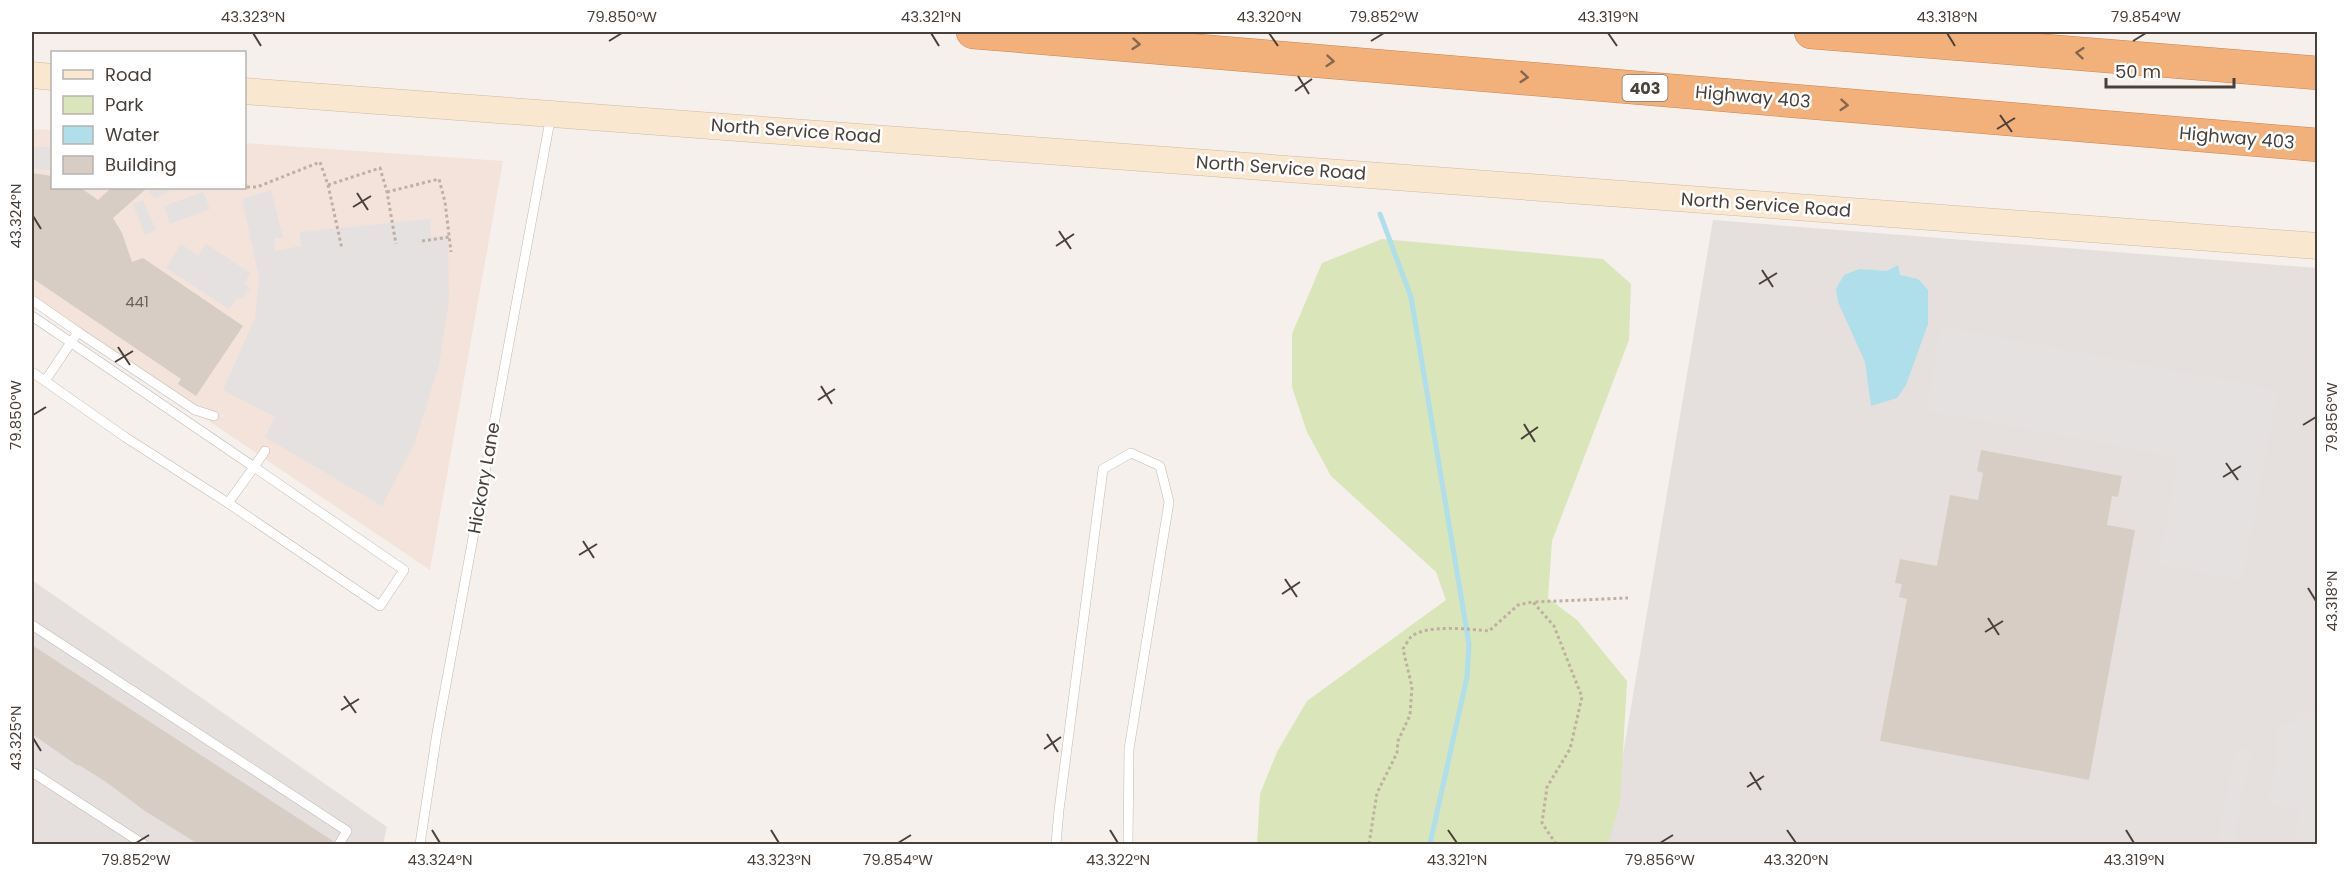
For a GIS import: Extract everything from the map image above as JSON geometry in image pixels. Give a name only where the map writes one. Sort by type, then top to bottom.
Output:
[{"type":"highway","name":"Highway 403","points":[[973,32],[2318,145]]},
{"type":"highway","points":[[1811,32],[2318,72]]},
{"type":"highway","points":[[2180,61],[2318,57]]},
{"type":"street","points":[[32,75],[51,77]]},
{"type":"street","name":"North Service Road","points":[[246,91],[2318,246]]},
{"type":"lane","name":"Hickory Lane","points":[[420,844],[437,733],[552,113]]},
{"type":"lane","points":[[32,300],[195,410],[214,416]]},
{"type":"lane","points":[[32,316],[404,570],[380,606],[228,503],[125,437],[32,372]]},
{"type":"lane","points":[[45,381],[78,332]]},
{"type":"lane","points":[[228,503],[265,451]]},
{"type":"lane","points":[[1056,844],[1103,469],[1131,453],[1160,466],[1169,502],[1129,750],[1128,844]]},
{"type":"lane","points":[[32,625],[347,831],[339,844]]},
{"type":"lane","points":[[32,772],[143,844]]},
{"type":"path","points":[[247,187],[257,187],[320,162],[328,186],[342,249]]},
{"type":"path","points":[[328,186],[380,168],[387,192],[396,244]]},
{"type":"path","points":[[387,192],[439,179],[445,202],[451,252]]},
{"type":"path","points":[[422,241],[450,237]]},
{"type":"path","points":[[1369,844],[1377,793],[1397,753],[1398,741],[1410,715],[1412,687],[1403,649],[1411,636],[1429,629],[1489,631],[1518,605],[1533,602],[1628,598]]},
{"type":"path","points":[[1533,602],[1554,626],[1582,697],[1570,749],[1547,787],[1542,823],[1556,844]]},
{"type":"shaded area","points":[[32,129],[51,130],[51,189],[246,189],[246,143],[503,161],[430,570],[32,302]]},
{"type":"shaded area","points":[[32,147],[51,147],[51,170],[32,169]]},
{"type":"shaded area","points":[[147,189],[171,189],[156,199]]},
{"type":"shaded area","points":[[271,190],[283,238],[274,238],[275,251],[301,246],[300,232],[430,219],[431,237],[448,235],[449,300],[439,365],[415,442],[382,506],[265,437],[275,417],[223,390],[255,318],[259,277],[242,199]]},
{"type":"shaded area","points":[[203,192],[210,209],[170,224],[164,206]]},
{"type":"shaded area","points":[[143,200],[156,230],[145,235],[133,204]]},
{"type":"shaded area","points":[[1713,220],[2317,268],[2317,844],[1608,844]]},
{"type":"shaded area","points":[[181,244],[198,256],[206,244],[250,273],[244,284],[250,288],[243,297],[236,299],[229,309],[166,268]]},
{"type":"shaded area","points":[[1942,326],[2278,390],[2242,580],[2159,564],[2178,457],[1926,410]]},
{"type":"shaded area","points":[[32,580],[387,827],[383,844],[32,844]]},
{"type":"shaded area","points":[[2300,712],[2317,715],[2317,844],[2295,844],[2300,811],[2267,804],[2278,757],[2278,725],[2289,725],[2296,721]]},
{"type":"shaded area","points":[[2237,747],[2251,750],[2232,844],[2217,844]]},
{"type":"green space","points":[[1382,239],[1603,259],[1631,284],[1629,340],[1552,541],[1548,598],[1577,620],[1627,681],[1620,803],[1608,844],[1257,844],[1260,794],[1277,752],[1307,701],[1446,600],[1436,572],[1331,476],[1307,432],[1292,387],[1292,334],[1322,263]]},
{"type":"water","points":[[1898,265],[1900,275],[1918,279],[1928,290],[1928,324],[1906,385],[1897,398],[1871,406],[1865,362],[1838,302],[1836,289],[1844,275],[1859,269],[1887,271]]},
{"type":"building","points":[[32,173],[51,176],[51,189],[82,189],[98,200],[110,189],[146,189],[113,218],[122,233],[132,262],[143,258],[243,326],[196,396],[178,384],[181,379],[32,278]]},
{"type":"building","points":[[1981,450],[2122,476],[2118,497],[2112,496],[2107,525],[2135,530],[2089,780],[1880,741],[1907,599],[1899,597],[1902,584],[1895,583],[1900,559],[1937,566],[1950,495],[1978,500],[1983,473],[1977,471]]},
{"type":"building","points":[[32,645],[333,841],[332,844],[198,844],[145,811],[106,782],[78,766],[32,734]]},
{"type":"waterway","points":[[1380,214],[1411,297],[1469,644],[1467,677],[1430,844]]}]
